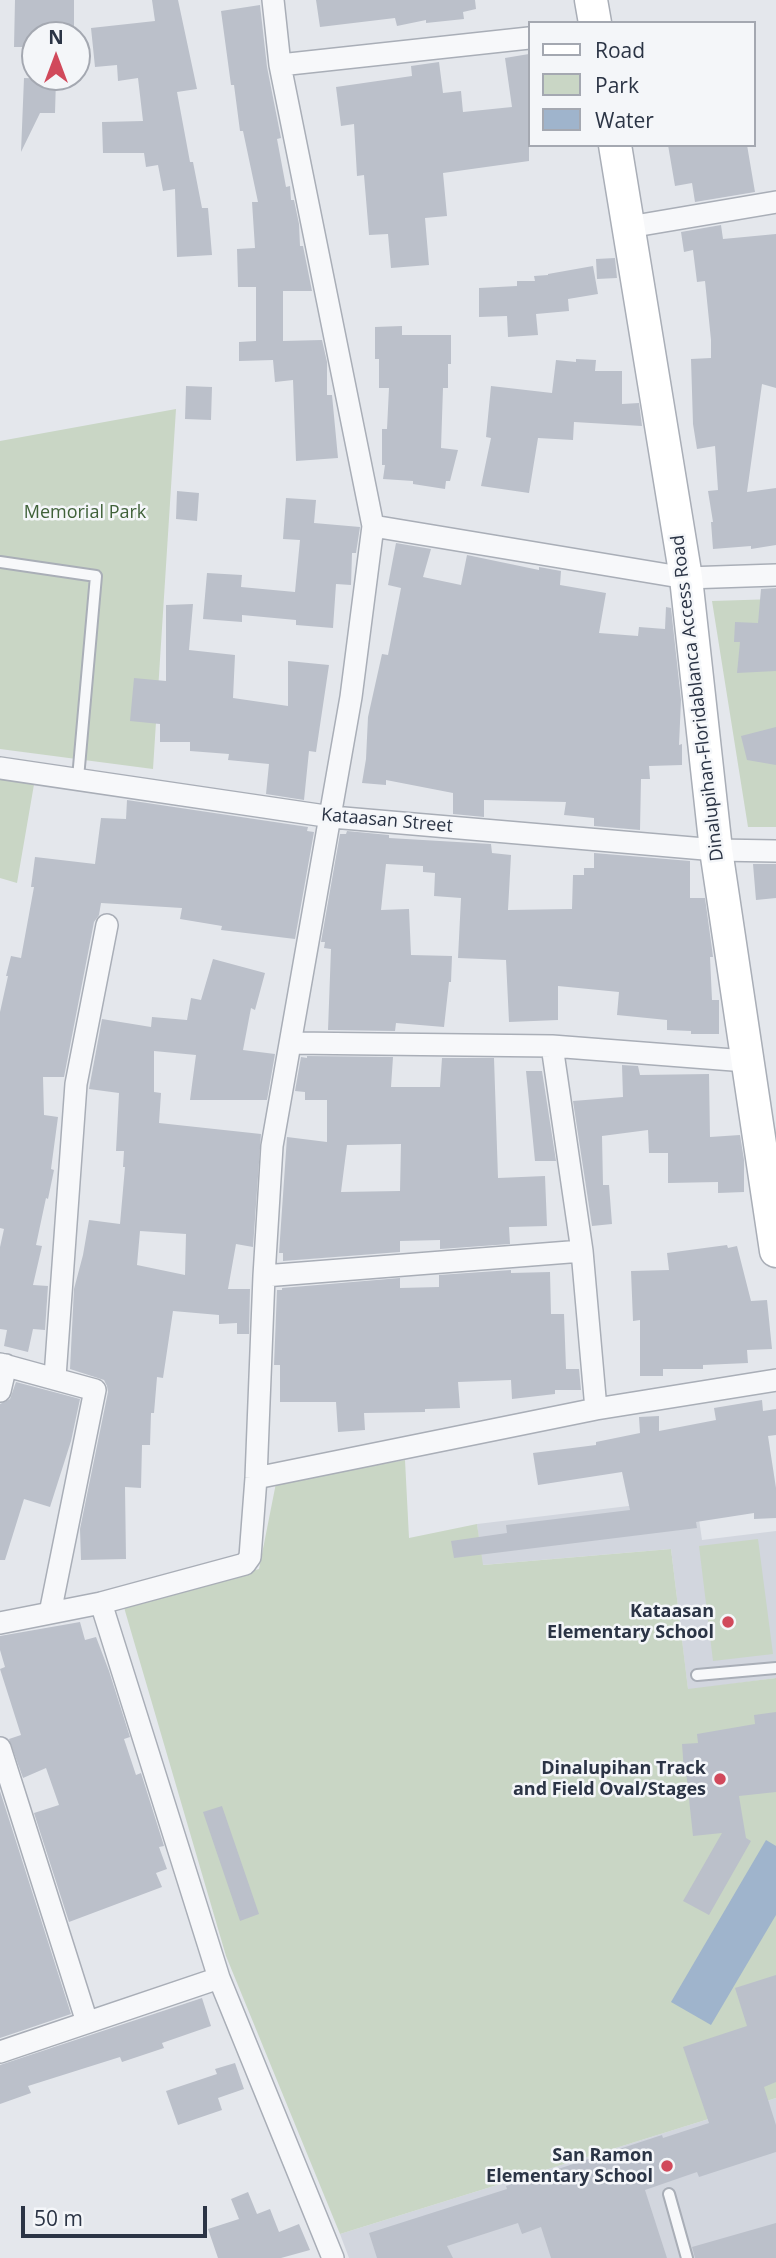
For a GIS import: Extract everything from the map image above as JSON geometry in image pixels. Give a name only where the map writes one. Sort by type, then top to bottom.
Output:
[{"type":"main road","points":[[591,0],[595,21]]},
{"type":"main road","name":"Dinalupihan-Floridablanca Access Road","points":[[615,147],[686,578],[716,850],[776,1251]]},
{"type":"street","points":[[0,1623],[101,1603],[245,1564],[250,1557],[272,1146],[352,697],[373,526],[280,65],[273,0]]},
{"type":"street","points":[[280,65],[528,38]]},
{"type":"street","points":[[629,228],[776,202]]},
{"type":"street","points":[[373,526],[686,578],[776,575]]},
{"type":"street","name":"Kataasan Street","points":[[0,768],[332,817],[716,850],[776,851]]},
{"type":"street","points":[[55,1377],[76,1084],[107,925]]},
{"type":"street","points":[[292,1043],[552,1046],[746,1061]]},
{"type":"street","points":[[552,1046],[582,1251],[596,1409]]},
{"type":"street","points":[[264,1276],[582,1251]]},
{"type":"street","points":[[0,1391],[3,1364],[95,1390],[50,1613]]},
{"type":"street","points":[[256,1478],[596,1409],[776,1380]]},
{"type":"street","points":[[101,1603],[219,1978],[333,2258]]},
{"type":"street","points":[[0,1748],[88,2022]]},
{"type":"street","points":[[0,2052],[219,1978]]},
{"type":"lane","points":[[0,562],[96,576],[78,778]]},
{"type":"lane","points":[[697,1675],[776,1668]]},
{"type":"lane","points":[[669,2194],[687,2258]]},
{"type":"shaded area","name":"Kataasan Elementary School","points":[[696,1498],[702,1540],[776,1531],[776,1678],[688,1690],[671,1549],[482,1565],[477,1524]]},
{"type":"shaded area","name":"San Ramon Elementary School","points":[[776,2098],[776,2258],[349,2258],[340,2234]]},
{"type":"green space","name":"Memorial Park","points":[[176,409],[153,769],[0,749],[0,441]]},
{"type":"green space","points":[[776,599],[776,827],[748,827],[712,601]]},
{"type":"green space","points":[[0,762],[37,767],[17,883],[0,878]]},
{"type":"green space","points":[[405,1460],[409,1538],[477,1524],[483,1565],[671,1549],[688,1689],[776,1678],[776,2098],[340,2234],[226,1956],[123,1604],[259,1569],[276,1483]]},
{"type":"green space","points":[[758,1539],[773,1654],[713,1661],[699,1546]]},
{"type":"water","points":[[766,1840],[776,1846],[776,1915],[711,2025],[671,2002]]},
{"type":"building","points":[[15,0],[74,0],[74,21],[21,21],[21,47],[14,47]]},
{"type":"building","points":[[152,0],[178,0],[197,89],[177,92],[202,208],[208,208],[212,255],[177,257],[175,189],[163,191],[158,165],[146,167],[144,153],[103,153],[102,122],[143,121],[138,78],[118,81],[117,65],[95,67],[91,28],[155,21]]},
{"type":"building","points":[[316,0],[475,0],[476,9],[463,12],[464,19],[426,23],[426,20],[397,26],[395,18],[320,27]]},
{"type":"building","points":[[260,5],[267,67],[281,138],[277,139],[286,187],[290,186],[291,200],[294,200],[300,246],[303,246],[312,291],[283,291],[283,341],[322,340],[327,362],[327,395],[332,395],[338,458],[296,461],[293,380],[275,382],[273,360],[239,361],[239,342],[256,341],[256,287],[238,287],[237,249],[255,248],[252,202],[258,202],[243,131],[240,131],[234,85],[231,85],[221,11]]},
{"type":"building","points":[[528,54],[529,161],[443,173],[447,216],[425,218],[429,265],[391,268],[388,234],[369,235],[364,175],[357,176],[354,124],[341,126],[336,87],[412,76],[411,66],[439,62],[443,93],[461,91],[463,112],[512,107],[505,58]]},
{"type":"building","points":[[23,91],[56,91],[55,113],[40,113],[21,152]]},
{"type":"building","points":[[668,147],[747,147],[755,192],[695,202],[692,183],[675,186]]},
{"type":"building","points":[[721,225],[723,239],[776,234],[776,388],[762,384],[747,492],[776,488],[776,545],[751,549],[751,546],[713,549],[713,522],[708,491],[718,490],[715,446],[697,449],[693,424],[691,359],[711,358],[711,340],[705,281],[697,282],[693,250],[684,252],[681,232]]},
{"type":"building","points":[[615,258],[617,278],[597,279],[596,259]]},
{"type":"building","points":[[593,266],[598,294],[568,299],[569,311],[536,314],[538,335],[508,337],[507,316],[479,317],[479,288],[517,286],[517,281],[535,281],[534,276]]},
{"type":"building","points":[[402,326],[402,335],[451,335],[448,388],[443,388],[441,448],[458,450],[450,481],[446,481],[445,489],[413,484],[413,481],[383,479],[385,465],[382,465],[382,429],[387,429],[389,388],[379,388],[375,327]]},
{"type":"building","points":[[576,359],[596,360],[595,371],[622,371],[622,404],[639,403],[642,426],[574,422],[573,440],[538,438],[529,493],[481,486],[491,438],[486,437],[491,386],[552,393],[556,360],[576,362]]},
{"type":"building","points":[[186,386],[212,387],[211,420],[185,419]]},
{"type":"building","points":[[177,491],[199,493],[197,521],[176,519]]},
{"type":"building","points":[[286,498],[316,500],[314,523],[360,527],[356,553],[352,553],[351,585],[336,584],[333,628],[296,625],[296,620],[242,615],[242,622],[203,619],[207,573],[242,575],[241,587],[295,592],[300,540],[283,539]]},
{"type":"building","points":[[396,543],[431,549],[423,577],[461,585],[467,555],[539,570],[539,567],[561,571],[560,585],[606,593],[599,633],[638,636],[639,627],[665,629],[666,607],[671,608],[681,700],[679,745],[682,744],[682,765],[649,766],[650,779],[641,779],[640,830],[594,826],[594,818],[564,815],[566,802],[484,800],[484,817],[453,814],[453,793],[386,780],[386,785],[362,783],[368,717],[382,654],[388,655],[401,588],[388,585]]},
{"type":"building","points":[[776,588],[776,671],[737,673],[740,642],[734,642],[735,622],[758,623],[761,589]]},
{"type":"building","points":[[193,604],[189,650],[235,655],[233,698],[288,706],[288,661],[329,665],[316,752],[309,751],[304,800],[266,794],[269,764],[228,760],[229,754],[190,751],[190,742],[160,742],[160,724],[130,721],[134,678],[166,681],[166,605]]},
{"type":"building","points":[[776,727],[776,765],[747,760],[741,736]]},
{"type":"building","points":[[127,800],[308,827],[307,831],[314,832],[295,939],[221,930],[222,926],[180,919],[182,908],[101,903],[99,915],[94,922],[64,1077],[43,1077],[44,1115],[58,1117],[51,1169],[54,1170],[36,1245],[42,1246],[33,1285],[48,1286],[45,1330],[33,1329],[28,1352],[4,1346],[7,1330],[0,1329],[0,1247],[4,1229],[0,1228],[0,1012],[6,976],[11,956],[21,958],[34,887],[31,887],[35,857],[95,864],[101,818],[126,819]]},
{"type":"building","points":[[347,831],[389,835],[389,838],[491,844],[492,853],[511,855],[508,910],[572,909],[573,875],[584,875],[584,868],[594,868],[594,853],[690,861],[690,898],[705,898],[713,957],[710,957],[712,1000],[719,1000],[719,1034],[691,1034],[691,1031],[667,1030],[667,1020],[617,1015],[619,992],[558,986],[558,1020],[509,1022],[506,960],[458,958],[461,898],[434,896],[435,873],[423,872],[423,866],[386,864],[381,910],[409,909],[411,955],[452,956],[444,1027],[396,1023],[395,1031],[328,1030],[331,949],[324,948],[325,942],[321,942],[340,834],[346,834]]},
{"type":"building","points":[[753,864],[776,864],[776,898],[756,900]]},
{"type":"building","points":[[213,959],[265,973],[255,1010],[251,1008],[243,1050],[275,1054],[267,1100],[190,1100],[196,1055],[154,1051],[154,1092],[161,1093],[159,1123],[261,1134],[253,1247],[236,1244],[228,1289],[250,1289],[249,1334],[237,1334],[237,1323],[219,1324],[219,1315],[173,1311],[163,1378],[157,1377],[154,1413],[151,1413],[150,1445],[142,1445],[141,1488],[125,1487],[126,1559],[81,1560],[80,1529],[108,1392],[104,1380],[70,1369],[74,1289],[89,1220],[120,1224],[125,1167],[124,1151],[116,1151],[119,1093],[89,1089],[102,1019],[151,1027],[152,1017],[187,1020],[191,998],[201,1000]],"holes":[[[140,1231],[186,1234],[185,1275],[137,1265]]]},
{"type":"building","points":[[301,1057],[393,1057],[391,1087],[440,1087],[442,1058],[494,1058],[498,1178],[545,1176],[547,1226],[509,1227],[510,1244],[440,1249],[440,1240],[400,1241],[400,1252],[283,1261],[283,1253],[279,1253],[287,1137],[327,1142],[327,1100],[305,1100],[305,1092],[295,1091]],"holes":[[[401,1144],[400,1191],[341,1192],[347,1145]]]},
{"type":"building","points":[[622,1065],[638,1066],[640,1075],[709,1074],[710,1137],[740,1135],[744,1160],[744,1192],[718,1193],[718,1182],[668,1183],[668,1153],[649,1153],[648,1130],[602,1136],[603,1185],[609,1185],[612,1224],[592,1226],[573,1101],[623,1097]]},
{"type":"building","points":[[526,1071],[542,1071],[556,1161],[535,1161]]},
{"type":"building","points":[[727,1245],[728,1248],[737,1246],[751,1301],[767,1300],[772,1349],[747,1350],[748,1363],[703,1365],[703,1369],[663,1369],[663,1376],[640,1376],[640,1320],[633,1321],[631,1271],[669,1270],[667,1253]]},
{"type":"building","points":[[511,1270],[511,1273],[550,1272],[551,1314],[564,1314],[566,1369],[579,1369],[581,1390],[555,1390],[555,1394],[512,1399],[511,1380],[458,1382],[460,1408],[425,1409],[425,1412],[364,1413],[365,1430],[338,1432],[336,1402],[280,1402],[280,1365],[274,1365],[277,1290],[400,1278],[400,1288],[439,1287],[439,1275]]},
{"type":"building","points":[[16,1382],[80,1399],[71,1441],[50,1507],[24,1499],[5,1560],[0,1560],[0,1404],[10,1399]]},
{"type":"building","points":[[762,1400],[763,1411],[776,1409],[776,1435],[768,1436],[776,1488],[776,1518],[754,1519],[754,1513],[696,1522],[697,1528],[454,1558],[451,1541],[507,1533],[506,1525],[630,1510],[622,1472],[538,1485],[533,1453],[596,1445],[596,1442],[640,1433],[639,1417],[659,1416],[659,1431],[716,1420],[714,1408]]},
{"type":"building","points":[[80,1622],[85,1640],[96,1637],[109,1671],[130,1737],[124,1739],[136,1775],[141,1773],[164,1846],[159,1847],[167,1869],[156,1873],[162,1887],[69,1922],[34,1813],[59,1805],[46,1768],[23,1778],[9,1739],[21,1735],[0,1669],[5,1667],[0,1650],[0,1636]]},
{"type":"building","points":[[776,1712],[776,1792],[739,1796],[746,1838],[751,1841],[709,1915],[683,1901],[722,1833],[693,1836],[682,1744],[698,1743],[697,1734],[755,1724],[754,1715]]},
{"type":"building","points":[[0,1791],[71,2014],[0,2038]]},
{"type":"building","points":[[222,1806],[259,1914],[240,1921],[203,1812]]},
{"type":"building","name":"San Ramon Elementary School","points":[[776,1975],[776,2082],[764,2087],[776,2125],[776,2152],[699,2177],[697,2172],[645,2190],[667,2258],[551,2258],[541,2227],[522,2234],[518,2223],[447,2246],[453,2258],[377,2258],[369,2233],[662,2135],[663,2138],[709,2123],[683,2047],[747,2026],[735,1988]]},
{"type":"building","points":[[202,1998],[211,2026],[162,2043],[164,2048],[122,2062],[120,2057],[28,2086],[31,2093],[0,2104],[0,2065]]},
{"type":"building","points":[[235,2063],[244,2089],[218,2098],[222,2110],[178,2125],[166,2091],[217,2074],[215,2069]]},
{"type":"building","points":[[248,2192],[257,2214],[270,2209],[279,2232],[299,2224],[310,2250],[281,2258],[218,2258],[208,2229],[239,2219],[231,2199]]},
{"type":"building","points":[[776,2223],[776,2258],[695,2258],[692,2247]]},
{"type":"place","name":"Kataasan Elementary School","points":[[728,1622]]},
{"type":"place","name":"Dinalupihan Track and Field Oval/Stages","points":[[720,1779]]},
{"type":"place","name":"San Ramon Elementary School","points":[[667,2166]]}]
